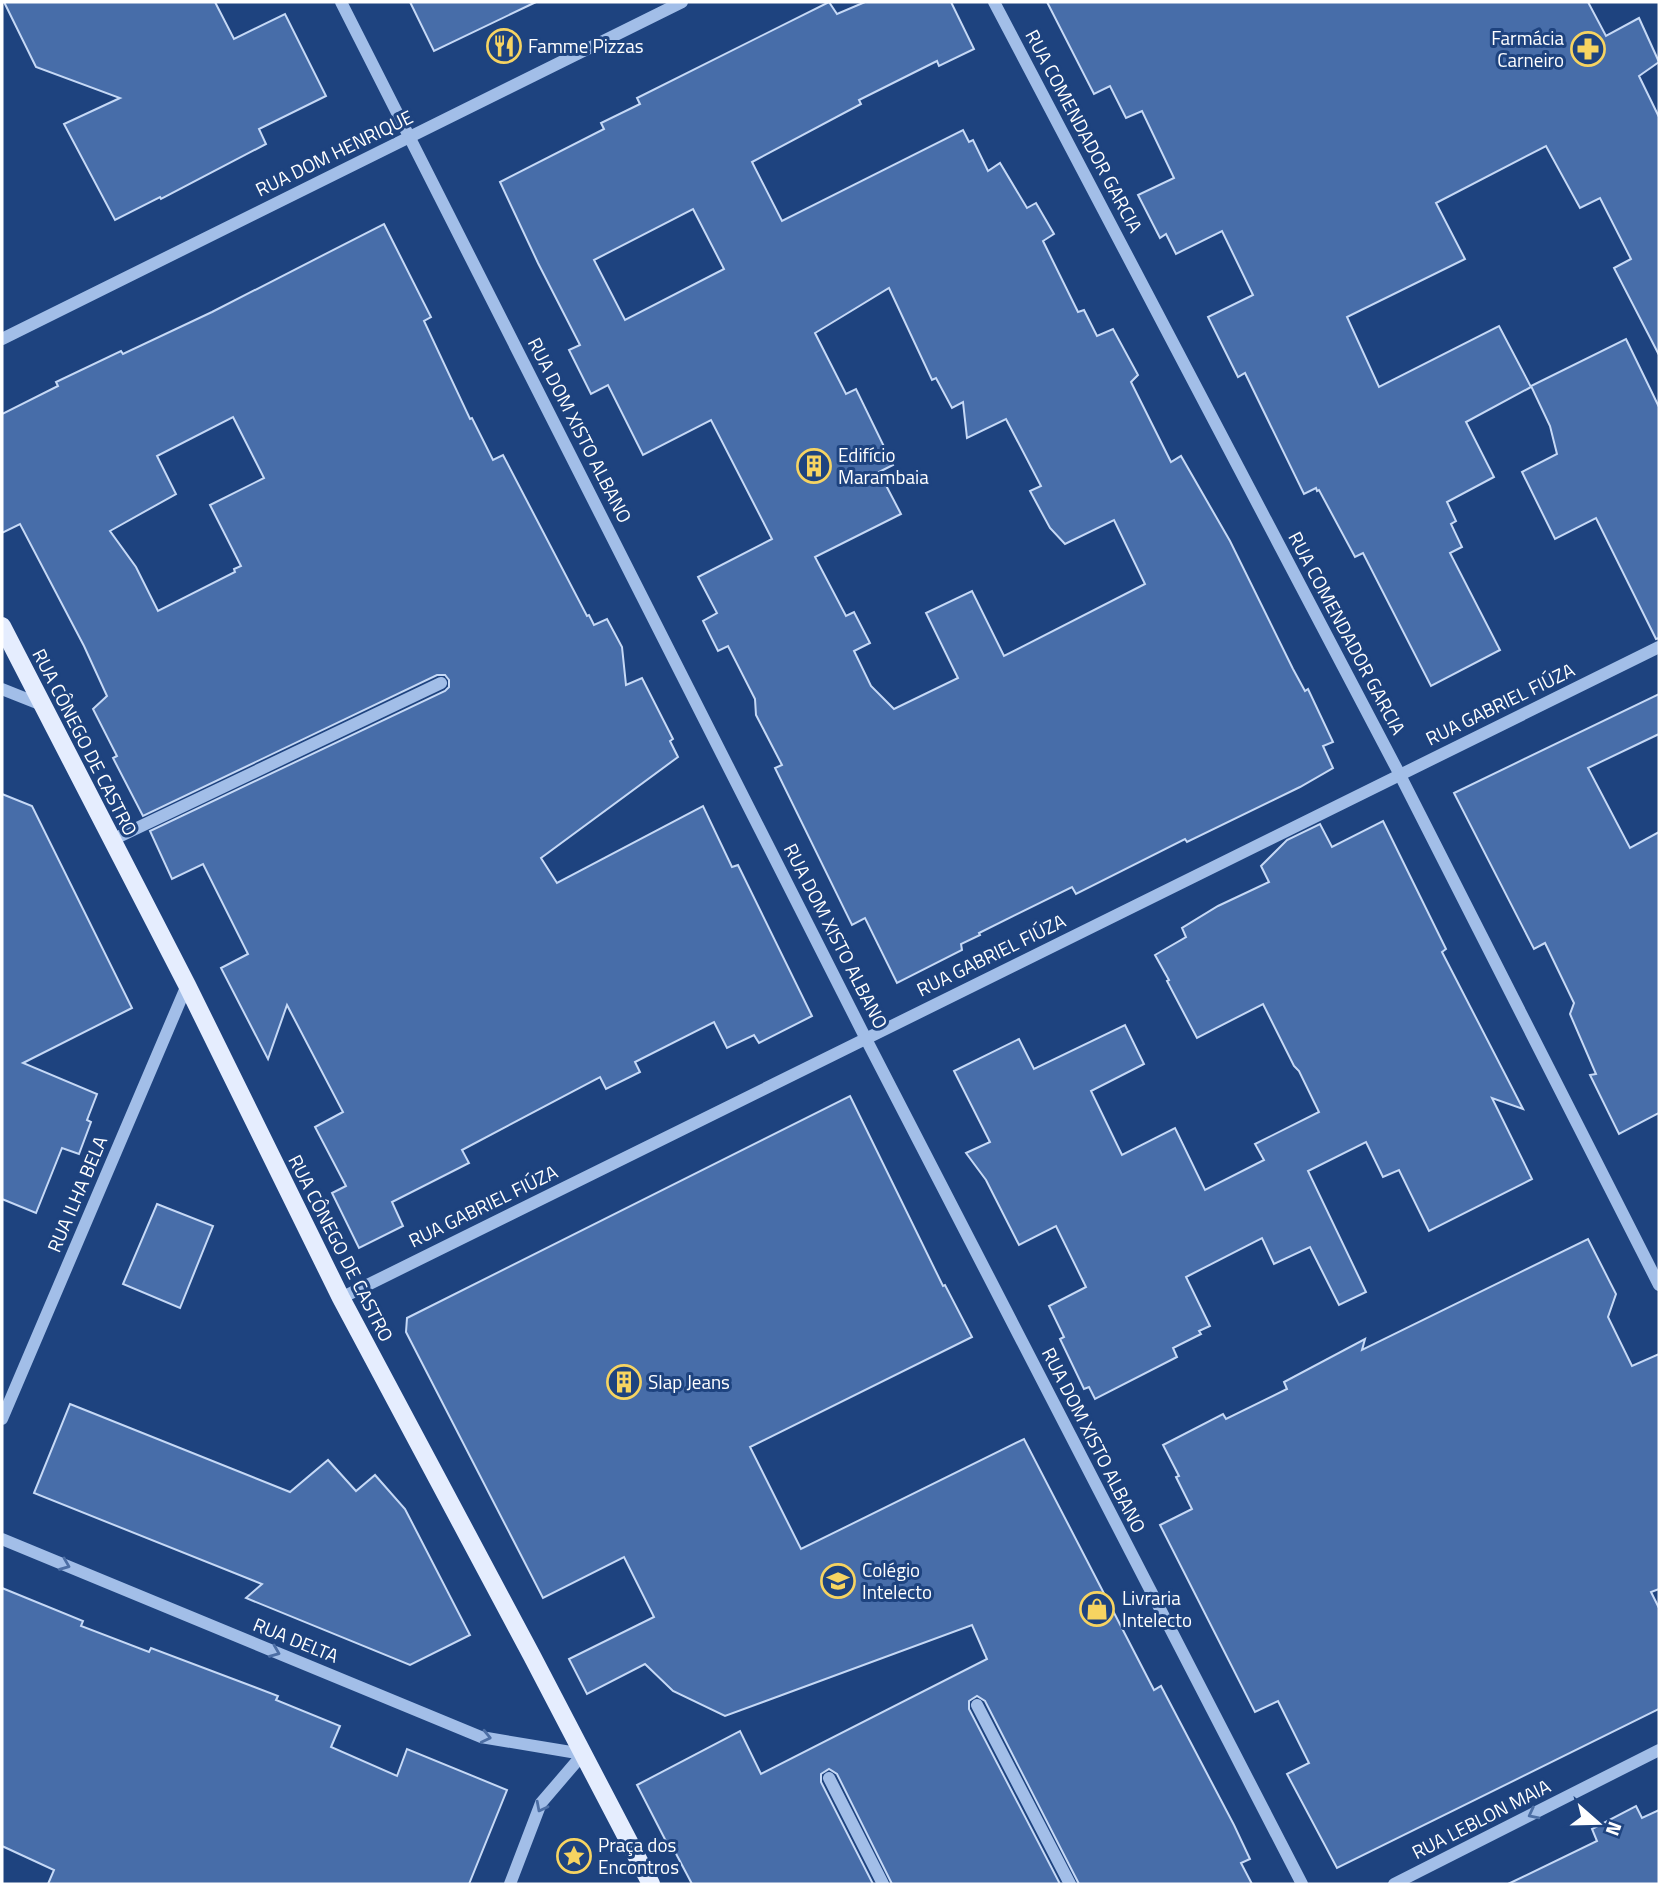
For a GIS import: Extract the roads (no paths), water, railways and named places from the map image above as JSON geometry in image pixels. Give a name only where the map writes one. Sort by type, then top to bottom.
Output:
[{"type":"main road","name":"RUA CÔNEGO DE CASTRO","points":[[2,626],[187,985],[341,1298],[651,1884]]},
{"type":"street","name":"RUA DOM XISTO ALBANO","points":[[341,2],[866,1038],[1302,1884]]},
{"type":"street","name":"RUA DOM HENRIQUE","points":[[2,339],[682,2]]},
{"type":"street","name":"RUA COMENDADOR GARCIA","points":[[995,2],[1400,775],[1659,1285]]},
{"type":"street","name":"RUA GABRIEL FIÚZA","points":[[341,1298],[1659,647]]},
{"type":"street","points":[[112,840],[441,683]]},
{"type":"street","points":[[2,689],[41,705]]},
{"type":"street","name":"RUA ILHA BELA","points":[[2,1419],[187,985]]},
{"type":"street","name":"RUA DELTA","points":[[2,1539],[481,1737],[583,1754]]},
{"type":"street","points":[[977,1705],[1070,1884]]},
{"type":"street","name":"RUA LEBLON MAIA","points":[[1394,1884],[1659,1750]]},
{"type":"street","points":[[510,1884],[541,1802],[583,1754]]},
{"type":"street","points":[[828,1778],[883,1884]]},
{"type":"place","name":"Famme Pizzas","points":[[504,46]]},
{"type":"place","name":"Farmácia Carneiro","points":[[1588,49]]},
{"type":"place","name":"Edifício Marambaia","points":[[814,466]]},
{"type":"place","name":"Slap Jeans","points":[[624,1382]]},
{"type":"place","name":"Colégio Intelecto","points":[[838,1581]]},
{"type":"place","name":"Livraria Intelecto","points":[[1097,1609]]},
{"type":"place","name":"Praça dos Encontros","points":[[574,1856]]}]
